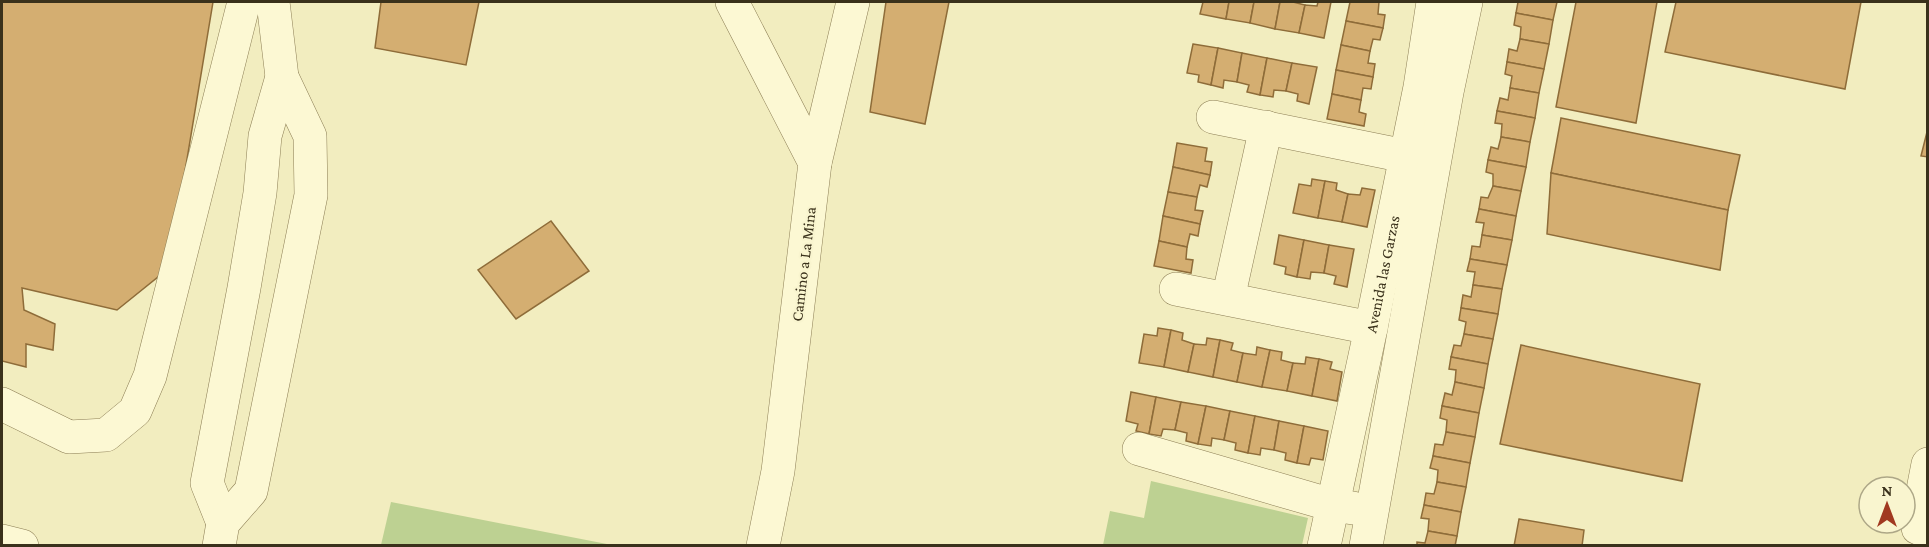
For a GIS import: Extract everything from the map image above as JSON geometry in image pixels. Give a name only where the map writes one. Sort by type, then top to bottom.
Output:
[{"type":"street","points":[[2,405],[69,437],[106,435],[135,411],[150,376],[244,2]]},
{"type":"street","points":[[221,534],[251,491],[311,195],[310,136],[282,77],[273,2]]},
{"type":"street","points":[[732,2],[815,163]]},
{"type":"street","name":"Camino a La Mina","points":[[764,546],[778,471],[815,163],[853,2]]},
{"type":"street","name":"Avenida las Garzas","points":[[1366,546],[1373,512],[1433,89],[1433,2]]},
{"type":"street","name":"Avenida las Garzas","points":[[1324,546],[1405,156],[1466,2]]},
{"type":"street","points":[[221,534],[207,483],[244,288],[260,193],[266,136],[282,77]]},
{"type":"street","points":[[1213,117],[1405,156]]},
{"type":"street","points":[[1228,299],[1266,127]]},
{"type":"street","points":[[1176,289],[1371,328]]},
{"type":"street","points":[[1140,449],[1332,505],[1373,512]]},
{"type":"street","points":[[1928,464],[1917,521],[1918,528],[1928,532]]},
{"type":"street","points":[[2,541],[22,546]]},
{"type":"green space","points":[[1151,481],[1308,518],[1302,545],[1103,545],[1110,511],[1144,518]]},
{"type":"green space","points":[[391,502],[612,545],[381,545]]},
{"type":"building","points":[[2,2],[213,2],[169,268],[117,310],[22,288],[24,310],[55,324],[53,350],[26,344],[26,367],[2,361]]},
{"type":"building","points":[[381,2],[479,2],[466,65],[375,48]]},
{"type":"building","points":[[886,2],[949,2],[925,124],[870,112]]},
{"type":"building","points":[[1203,2],[1229,2],[1226,19],[1200,14]]},
{"type":"building","points":[[1229,2],[1254,2],[1250,23],[1226,19]]},
{"type":"building","points":[[1254,2],[1280,2],[1275,29],[1250,23]]},
{"type":"building","points":[[1280,2],[1305,5],[1299,33],[1275,29]]},
{"type":"building","points":[[1318,2],[1331,2],[1324,38],[1299,33],[1305,5],[1317,6]]},
{"type":"building","points":[[1350,2],[1379,2],[1378,14],[1385,15],[1383,28],[1346,21]]},
{"type":"building","points":[[1518,2],[1557,2],[1553,20],[1516,13]]},
{"type":"building","points":[[1576,2],[1657,2],[1636,123],[1556,107]]},
{"type":"building","points":[[1676,2],[1861,2],[1845,89],[1665,52]]},
{"type":"building","points":[[1516,13],[1553,20],[1549,44],[1520,39],[1521,27],[1514,25]]},
{"type":"building","points":[[1346,21],[1383,28],[1380,40],[1373,39],[1370,51],[1341,45]]},
{"type":"building","points":[[1520,39],[1549,44],[1544,69],[1507,62],[1509,49],[1517,51]]},
{"type":"building","points":[[1193,44],[1218,48],[1211,85],[1198,82],[1199,75],[1187,73]]},
{"type":"building","points":[[1341,45],[1370,51],[1368,63],[1375,64],[1373,77],[1336,70]]},
{"type":"building","points":[[1218,48],[1242,53],[1237,82],[1224,80],[1223,88],[1211,85]]},
{"type":"building","points":[[1242,53],[1267,58],[1260,95],[1247,92],[1249,85],[1237,82]]},
{"type":"building","points":[[1267,58],[1292,63],[1286,91],[1274,90],[1273,97],[1260,95]]},
{"type":"building","points":[[1507,62],[1544,69],[1539,93],[1510,88],[1512,76],[1505,74]]},
{"type":"building","points":[[1292,63],[1317,67],[1309,104],[1297,101],[1298,94],[1286,91]]},
{"type":"building","points":[[1336,70],[1373,77],[1371,89],[1363,88],[1361,100],[1332,94]]},
{"type":"building","points":[[1510,88],[1539,93],[1535,118],[1497,111],[1500,98],[1508,100]]},
{"type":"building","points":[[1332,94],[1361,100],[1359,112],[1366,114],[1364,126],[1327,119]]},
{"type":"building","points":[[1497,111],[1535,118],[1530,142],[1501,137],[1502,124],[1495,123]]},
{"type":"building","points":[[1561,118],[1740,155],[1728,210],[1551,173]]},
{"type":"building","points":[[1928,128],[1928,157],[1921,156]]},
{"type":"building","points":[[1501,137],[1530,142],[1526,167],[1488,160],[1491,147],[1498,149]]},
{"type":"building","points":[[1177,143],[1207,148],[1205,161],[1212,162],[1210,175],[1173,167]]},
{"type":"building","points":[[1488,160],[1526,167],[1521,191],[1493,186],[1493,174],[1486,172]]},
{"type":"building","points":[[1173,167],[1210,175],[1207,187],[1200,185],[1197,197],[1168,192]]},
{"type":"building","points":[[1551,173],[1728,210],[1720,270],[1547,234]]},
{"type":"building","points":[[1312,179],[1325,181],[1318,218],[1293,213],[1299,184],[1311,186]]},
{"type":"building","points":[[1325,181],[1337,183],[1336,190],[1348,194],[1342,222],[1318,218]]},
{"type":"building","points":[[1493,186],[1521,191],[1516,216],[1479,209],[1481,197],[1488,198]]},
{"type":"building","points":[[1362,188],[1375,190],[1367,227],[1342,222],[1348,194],[1360,195]]},
{"type":"building","points":[[1168,192],[1197,197],[1195,210],[1203,211],[1200,224],[1163,216]]},
{"type":"building","points":[[1479,209],[1516,216],[1512,240],[1482,235],[1484,223],[1476,222]]},
{"type":"building","points":[[1163,216],[1200,224],[1198,236],[1190,234],[1187,247],[1159,241]]},
{"type":"building","points":[[551,221],[589,271],[516,319],[478,270]]},
{"type":"building","points":[[1279,235],[1304,240],[1297,277],[1285,274],[1286,267],[1274,264]]},
{"type":"building","points":[[1482,235],[1512,240],[1507,265],[1470,259],[1472,246],[1480,247]]},
{"type":"building","points":[[1304,240],[1329,245],[1324,273],[1311,272],[1310,279],[1297,277]]},
{"type":"building","points":[[1159,241],[1187,247],[1186,259],[1193,260],[1191,273],[1154,266]]},
{"type":"building","points":[[1329,245],[1354,249],[1347,287],[1334,284],[1336,276],[1324,273]]},
{"type":"building","points":[[1470,259],[1507,265],[1502,289],[1473,285],[1475,272],[1467,271]]},
{"type":"building","points":[[1473,285],[1502,289],[1498,314],[1461,308],[1463,295],[1471,297]]},
{"type":"building","points":[[1461,308],[1498,314],[1493,339],[1464,334],[1466,322],[1459,320]]},
{"type":"building","points":[[1158,328],[1171,330],[1164,367],[1139,363],[1144,334],[1157,336]]},
{"type":"building","points":[[1171,330],[1183,333],[1182,340],[1194,344],[1188,372],[1164,367]]},
{"type":"building","points":[[1464,334],[1493,339],[1488,364],[1451,357],[1454,345],[1461,346]]},
{"type":"building","points":[[1207,338],[1220,340],[1213,377],[1188,372],[1194,344],[1206,345]]},
{"type":"building","points":[[1220,340],[1233,343],[1231,350],[1243,353],[1237,382],[1213,377]]},
{"type":"building","points":[[1521,345],[1700,384],[1682,481],[1500,444]]},
{"type":"building","points":[[1257,347],[1270,350],[1262,387],[1237,382],[1243,353],[1256,355]]},
{"type":"building","points":[[1270,350],[1282,352],[1281,360],[1293,363],[1287,391],[1262,387]]},
{"type":"building","points":[[1306,357],[1319,359],[1312,396],[1287,391],[1293,363],[1305,364]]},
{"type":"building","points":[[1451,357],[1488,364],[1484,388],[1455,382],[1456,370],[1449,369]]},
{"type":"building","points":[[1319,359],[1332,362],[1330,369],[1342,372],[1337,401],[1312,396]]},
{"type":"building","points":[[1455,382],[1484,388],[1479,413],[1442,406],[1445,393],[1452,395]]},
{"type":"building","points":[[1131,392],[1156,397],[1149,434],[1136,431],[1138,424],[1126,421]]},
{"type":"building","points":[[1156,397],[1181,402],[1175,430],[1163,429],[1161,436],[1149,434]]},
{"type":"building","points":[[1181,402],[1206,406],[1198,444],[1186,441],[1187,433],[1175,430]]},
{"type":"building","points":[[1206,406],[1230,411],[1224,440],[1212,438],[1211,446],[1198,444]]},
{"type":"building","points":[[1442,406],[1479,413],[1475,437],[1446,432],[1447,420],[1440,418]]},
{"type":"building","points":[[1230,411],[1255,416],[1248,453],[1235,450],[1236,443],[1224,440]]},
{"type":"building","points":[[1255,416],[1279,421],[1274,450],[1261,448],[1260,455],[1248,453]]},
{"type":"building","points":[[1279,421],[1304,426],[1297,463],[1285,460],[1286,453],[1274,450]]},
{"type":"building","points":[[1304,426],[1328,431],[1323,460],[1311,458],[1309,465],[1297,463]]},
{"type":"building","points":[[1446,432],[1475,437],[1470,463],[1433,456],[1435,444],[1443,445]]},
{"type":"building","points":[[1433,456],[1470,463],[1466,487],[1437,482],[1438,470],[1430,468]]},
{"type":"building","points":[[1437,482],[1466,487],[1461,512],[1424,505],[1426,493],[1434,494]]},
{"type":"building","points":[[1424,505],[1461,512],[1457,536],[1428,531],[1429,519],[1421,518]]},
{"type":"building","points":[[1519,519],[1584,530],[1582,546],[1514,546]]},
{"type":"building","points":[[1428,531],[1457,536],[1455,546],[1417,546],[1417,542],[1425,543]]}]
